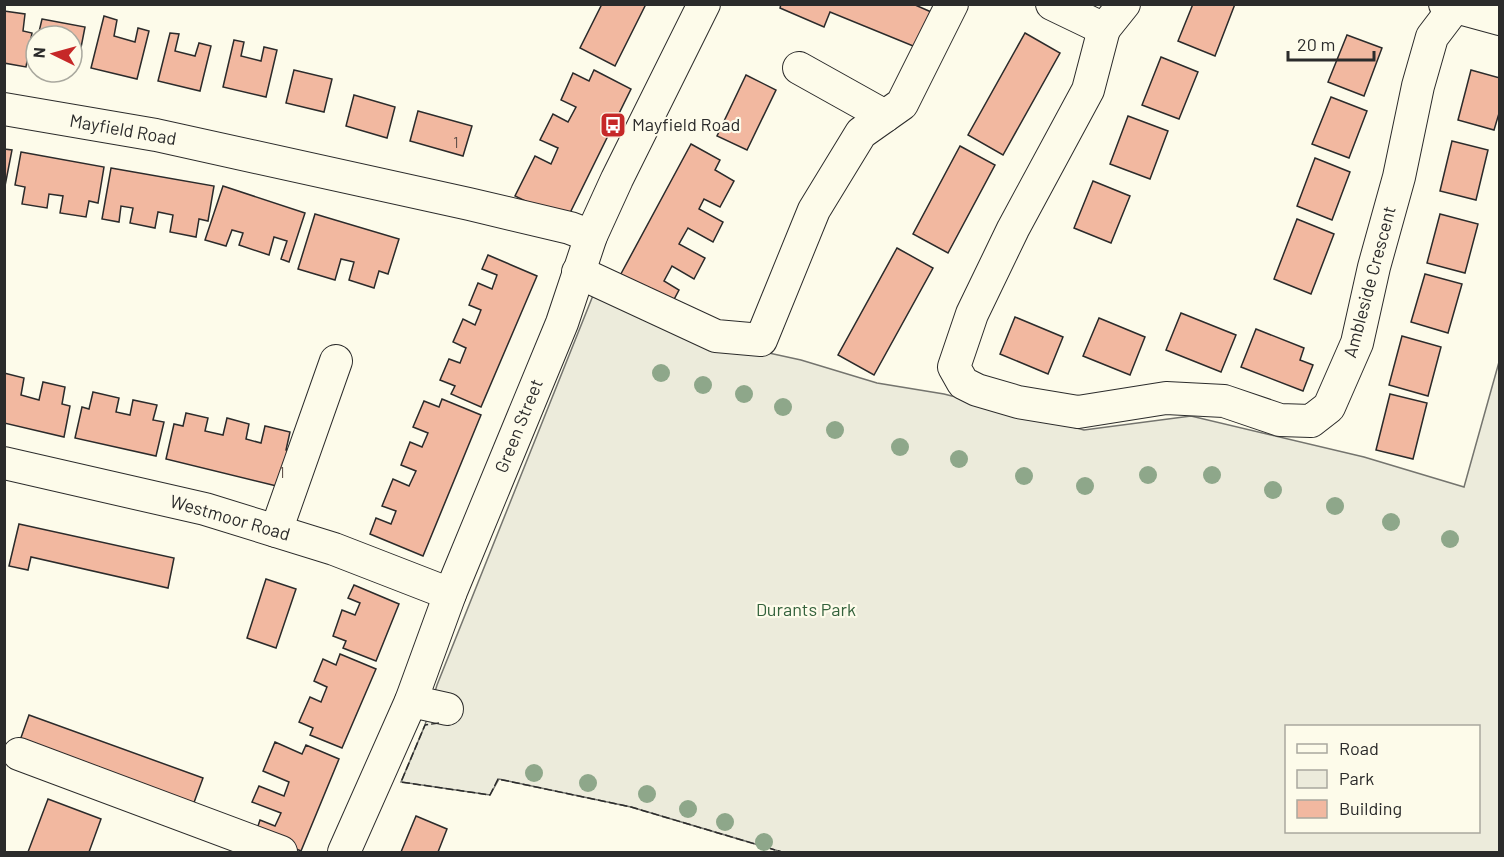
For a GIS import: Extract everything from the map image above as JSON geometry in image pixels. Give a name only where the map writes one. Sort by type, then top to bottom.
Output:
[{"type":"street","name":"Green Street","points":[[345,852],[411,701],[450,594],[562,323],[591,236],[704,4]]},
{"type":"street","points":[[578,273],[716,336],[761,340],[814,210],[861,133],[902,104],[952,4]]},
{"type":"street","points":[[1052,4],[1104,29],[1124,4]]},
{"type":"street","points":[[1450,6],[1500,19]]},
{"type":"street","name":"Ambleside Crescent","points":[[1104,29],[1088,90],[1013,229],[972,314],[954,367],[963,383],[977,390],[1018,402],[1078,412],[1166,398],[1224,401],[1280,420],[1311,421],[1329,407],[1357,343],[1374,267],[1399,177],[1418,86],[1432,37],[1450,6]]},
{"type":"street","points":[[799,68],[885,116]]},
{"type":"street","name":"Mayfield Road","points":[[4,109],[156,135],[469,204],[570,228],[591,236]]},
{"type":"street","points":[[276,531],[336,361]]},
{"type":"street","name":"Westmoor Road","points":[[4,463],[205,509],[334,549],[450,594]]},
{"type":"street","points":[[411,701],[447,709]]},
{"type":"street","points":[[20,754],[281,852]]},
{"type":"green space","name":"Durants Park","points":[[594,293],[755,350],[801,360],[877,383],[944,394],[1084,430],[1191,416],[1364,457],[1464,487],[1499,362],[1499,852],[782,852],[631,807],[499,779],[490,795],[401,782],[425,725],[437,685]]},
{"type":"building","points":[[602,4],[646,4],[615,66],[580,48]]},
{"type":"building","points":[[781,4],[913,4],[938,15],[923,50],[830,12],[824,27],[780,8]]},
{"type":"building","points":[[1193,4],[1235,4],[1215,56],[1178,41]]},
{"type":"building","points":[[4,11],[25,14],[24,67],[4,63]]},
{"type":"building","points":[[104,16],[117,20],[114,36],[135,42],[138,28],[149,31],[137,79],[91,68]]},
{"type":"building","points":[[42,19],[69,24],[41,24]]},
{"type":"building","points":[[170,33],[179,34],[175,51],[195,56],[199,43],[211,46],[200,91],[158,81]]},
{"type":"building","points":[[1025,33],[1060,53],[1003,155],[968,135]]},
{"type":"building","points":[[1347,35],[1382,48],[1364,96],[1328,82]]},
{"type":"building","points":[[234,40],[244,42],[241,56],[261,61],[264,47],[277,50],[266,97],[223,87]]},
{"type":"building","points":[[1161,57],[1198,72],[1179,119],[1142,105]]},
{"type":"building","points":[[294,70],[332,79],[324,112],[286,103]]},
{"type":"building","points":[[594,70],[631,89],[566,221],[515,196],[535,156],[551,164],[558,148],[540,140],[553,114],[568,122],[576,107],[561,100],[573,73],[589,81]]},
{"type":"building","points":[[1471,70],[1500,78],[1500,110],[1494,130],[1458,120]]},
{"type":"building","points":[[746,75],[776,90],[747,150],[717,136]]},
{"type":"building","points":[[354,95],[395,107],[387,138],[346,126]]},
{"type":"building","points":[[1331,97],[1367,111],[1349,158],[1312,144]]},
{"type":"building","points":[[418,111],[472,126],[463,156],[410,141]]},
{"type":"building","points":[[1128,116],[1168,131],[1150,179],[1110,164]]},
{"type":"building","points":[[1452,141],[1488,150],[1476,200],[1440,191]]},
{"type":"building","points":[[691,144],[720,160],[715,170],[734,181],[720,207],[704,199],[699,209],[723,222],[713,242],[688,228],[679,244],[705,258],[694,279],[672,266],[664,281],[679,290],[671,305],[616,283]]},
{"type":"building","points":[[960,146],[995,165],[948,253],[913,234]]},
{"type":"building","points":[[4,149],[12,150],[5,186],[4,185]]},
{"type":"building","points":[[21,152],[104,167],[98,203],[89,201],[86,217],[60,213],[63,196],[49,194],[47,208],[22,204],[25,187],[15,185]]},
{"type":"building","points":[[1315,158],[1350,172],[1332,220],[1297,206]]},
{"type":"building","points":[[111,168],[214,186],[208,221],[199,219],[196,237],[170,232],[173,215],[158,212],[155,228],[130,223],[133,208],[121,206],[119,222],[102,219]]},
{"type":"building","points":[[1093,181],[1130,196],[1111,243],[1074,228]]},
{"type":"building","points":[[223,186],[305,213],[289,262],[281,259],[287,241],[274,237],[269,255],[239,245],[243,233],[232,230],[226,246],[205,240]]},
{"type":"building","points":[[315,214],[399,239],[388,274],[379,271],[374,288],[349,280],[354,262],[341,259],[335,280],[298,269]]},
{"type":"building","points":[[1440,214],[1478,224],[1465,273],[1427,263]]},
{"type":"building","points":[[1297,219],[1334,234],[1311,294],[1274,279]]},
{"type":"building","points":[[897,248],[933,268],[874,375],[838,355]]},
{"type":"building","points":[[488,255],[537,276],[481,407],[451,394],[455,386],[440,380],[449,359],[460,363],[466,348],[453,342],[463,319],[475,325],[481,310],[469,305],[478,283],[492,289],[497,275],[482,269]]},
{"type":"building","points":[[1425,274],[1462,284],[1448,333],[1411,322]]},
{"type":"building","points":[[1181,313],[1236,335],[1221,372],[1166,350]]},
{"type":"building","points":[[1015,317],[1063,337],[1048,374],[1000,354]]},
{"type":"building","points":[[1099,318],[1145,337],[1130,375],[1083,356]]},
{"type":"building","points":[[1256,329],[1304,348],[1300,360],[1313,365],[1303,391],[1241,367]]},
{"type":"building","points":[[1402,336],[1441,347],[1428,396],[1389,385]]},
{"type":"building","points":[[4,373],[24,378],[21,395],[39,400],[43,382],[65,387],[62,404],[70,406],[64,437],[4,423]]},
{"type":"building","points":[[93,392],[119,398],[116,412],[130,415],[133,400],[157,405],[153,420],[164,422],[156,456],[75,438],[82,407],[89,409]]},
{"type":"building","points":[[1390,394],[1427,403],[1413,459],[1376,450]]},
{"type":"building","points":[[442,399],[481,415],[423,556],[370,534],[376,518],[391,524],[396,511],[382,506],[393,479],[409,486],[416,471],[401,465],[410,442],[422,447],[428,433],[413,427],[424,401],[439,407]]},
{"type":"building","points":[[186,413],[208,418],[205,431],[223,435],[227,418],[249,424],[246,439],[261,443],[265,426],[290,432],[286,450],[298,453],[289,489],[166,459],[174,424],[183,426]]},
{"type":"building","points":[[19,524],[174,558],[168,588],[31,557],[28,570],[9,566]]},
{"type":"building","points":[[266,579],[296,589],[276,648],[247,638]]},
{"type":"building","points":[[354,585],[399,604],[376,661],[343,648],[346,641],[333,636],[342,610],[355,615],[360,603],[348,598]]},
{"type":"building","points":[[340,654],[376,669],[342,748],[310,735],[313,728],[299,722],[310,697],[321,702],[327,687],[314,681],[323,659],[336,665]]},
{"type":"building","points":[[29,715],[203,778],[192,808],[18,746]]},
{"type":"building","points":[[275,742],[302,754],[306,745],[339,759],[301,851],[256,832],[260,820],[275,826],[281,813],[252,802],[259,786],[284,796],[289,782],[263,771]]},
{"type":"building","points":[[48,799],[101,819],[89,852],[28,852]]},
{"type":"building","points":[[416,816],[447,829],[438,852],[401,852]]},
{"type":"fence","points":[[439,723],[425,725],[401,782],[490,795],[498,779],[631,807],[782,852]]},
{"type":"place","name":"Mayfield Road","points":[[613,125]]}]
